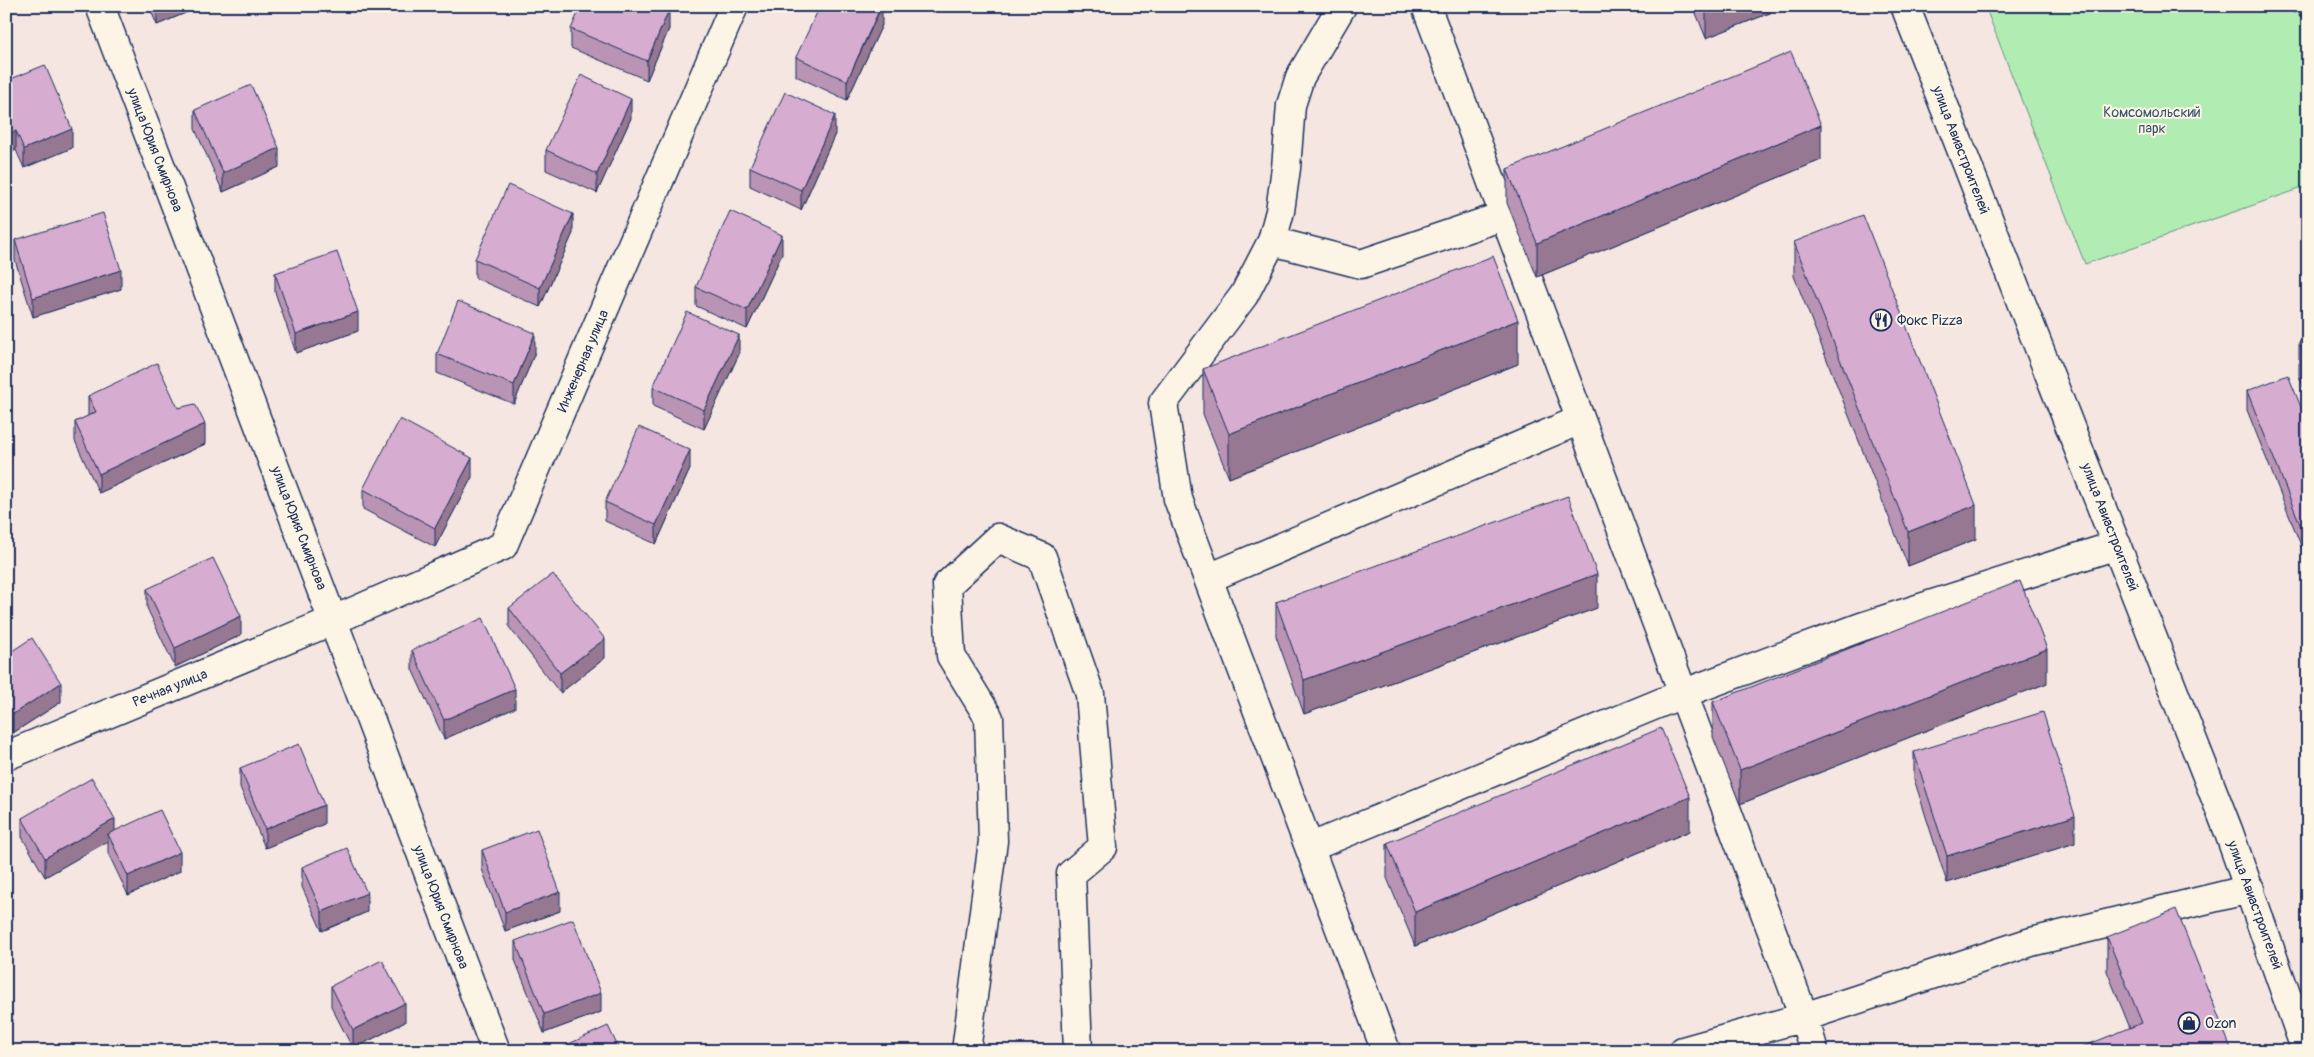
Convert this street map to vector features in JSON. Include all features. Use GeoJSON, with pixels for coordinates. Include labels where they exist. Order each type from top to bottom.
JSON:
{"type":"FeatureCollection","features":[{"type":"Feature","properties":{"kind":"street","name":"улица Юрия Смирнова"},"geometry":{"type":"LineString","coordinates":[[100,6],[496,1051]]}},
{"type":"Feature","properties":{"kind":"street","name":"Инженерная улица"},"geometry":{"type":"LineString","coordinates":[[334,620],[503,546],[734,6]]}},
{"type":"Feature","properties":{"kind":"street"},"geometry":{"type":"LineString","coordinates":[[1342,6],[1300,77],[1291,105],[1282,194],[1272,241],[1244,294],[1163,403],[1178,499],[1311,847],[1386,1051]]}},
{"type":"Feature","properties":{"kind":"street"},"geometry":{"type":"LineString","coordinates":[[1426,6],[1804,1017],[1814,1051]]}},
{"type":"Feature","properties":{"kind":"street","name":"улица Авиастроителей"},"geometry":{"type":"LineString","coordinates":[[1905,6],[2250,889],[2306,1051]]}},
{"type":"Feature","properties":{"kind":"street"},"geometry":{"type":"LineString","coordinates":[[1272,241],[1361,264],[1504,216]]}},
{"type":"Feature","properties":{"kind":"street"},"geometry":{"type":"LineString","coordinates":[[1209,578],[1580,420]]}},
{"type":"Feature","properties":{"kind":"street"},"geometry":{"type":"LineString","coordinates":[[966,1051],[993,841],[989,718],[951,656],[946,585],[998,538],[1042,557],[1090,694],[1103,847],[1071,874],[1078,1051]]}},
{"type":"Feature","properties":{"kind":"street"},"geometry":{"type":"LineString","coordinates":[[1311,847],[1682,694],[1861,627],[2117,545]]}},
{"type":"Feature","properties":{"kind":"street","name":"Речная улица"},"geometry":{"type":"LineString","coordinates":[[6,756],[334,620]]}},
{"type":"Feature","properties":{"kind":"street"},"geometry":{"type":"LineString","coordinates":[[1683,1051],[1804,1017],[2031,942],[2250,889]]}},
{"type":"Feature","properties":{"kind":"path"},"geometry":{"type":"LineString","coordinates":[[2282,6],[2308,19]]}},
{"type":"Feature","properties":{"kind":"green space","name":"Комсомольский парк"},"geometry":{"type":"Polygon","coordinates":[[[1985,6],[2308,6],[2308,186],[2085,264],[1985,6]]]}},
{"type":"Feature","properties":{"kind":"building"},"geometry":{"type":"Polygon","coordinates":[[[581,6],[661,6],[669,10],[647,61],[571,29],[581,6]]]}},
{"type":"Feature","properties":{"kind":"building"},"geometry":{"type":"Polygon","coordinates":[[[820,6],[881,6],[847,81],[796,57],[820,6]]]}},
{"type":"Feature","properties":{"kind":"building"},"geometry":{"type":"Polygon","coordinates":[[[1791,52],[1821,125],[1537,243],[1507,169],[1791,52]]]}},
{"type":"Feature","properties":{"kind":"building"},"geometry":{"type":"Polygon","coordinates":[[[45,65],[72,129],[24,149],[16,131],[6,135],[6,81],[45,65]]]}},
{"type":"Feature","properties":{"kind":"building"},"geometry":{"type":"Polygon","coordinates":[[[581,75],[631,99],[597,174],[546,150],[581,75]]]}},
{"type":"Feature","properties":{"kind":"building"},"geometry":{"type":"Polygon","coordinates":[[[251,85],[279,148],[223,173],[195,110],[251,85]]]}},
{"type":"Feature","properties":{"kind":"building"},"geometry":{"type":"Polygon","coordinates":[[[785,92],[835,115],[801,190],[750,167],[785,92]]]}},
{"type":"Feature","properties":{"kind":"building"},"geometry":{"type":"Polygon","coordinates":[[[508,185],[573,214],[540,288],[475,259],[508,185]]]}},
{"type":"Feature","properties":{"kind":"building"},"geometry":{"type":"Polygon","coordinates":[[[730,211],[782,235],[747,310],[696,287],[730,211]]]}},
{"type":"Feature","properties":{"kind":"building"},"geometry":{"type":"Polygon","coordinates":[[[103,213],[121,270],[33,298],[15,240],[103,213]]]}},
{"type":"Feature","properties":{"kind":"building"},"geometry":{"type":"Polygon","coordinates":[[[1863,215],[1976,505],[1908,532],[1794,242],[1863,215]]]}},
{"type":"Feature","properties":{"kind":"building"},"geometry":{"type":"Polygon","coordinates":[[[337,252],[358,312],[296,334],[275,273],[337,252]]]}},
{"type":"Feature","properties":{"kind":"building"},"geometry":{"type":"Polygon","coordinates":[[[1493,256],[1518,320],[1229,434],[1203,369],[1493,256]]]}},
{"type":"Feature","properties":{"kind":"building"},"geometry":{"type":"Polygon","coordinates":[[[458,301],[535,333],[514,385],[437,354],[458,301]]]}},
{"type":"Feature","properties":{"kind":"building"},"geometry":{"type":"Polygon","coordinates":[[[687,312],[739,335],[704,410],[653,387],[687,312]]]}},
{"type":"Feature","properties":{"kind":"building"},"geometry":{"type":"Polygon","coordinates":[[[2308,339],[2308,365],[2299,342],[2308,339]]]}},
{"type":"Feature","properties":{"kind":"building"},"geometry":{"type":"Polygon","coordinates":[[[157,363],[178,408],[195,404],[205,424],[99,474],[75,422],[96,412],[88,396],[157,363]]]}},
{"type":"Feature","properties":{"kind":"building"},"geometry":{"type":"Polygon","coordinates":[[[2288,375],[2308,424],[2308,533],[2304,534],[2247,391],[2288,375]]]}},
{"type":"Feature","properties":{"kind":"building"},"geometry":{"type":"Polygon","coordinates":[[[400,419],[472,458],[435,528],[363,489],[400,419]]]}},
{"type":"Feature","properties":{"kind":"building"},"geometry":{"type":"Polygon","coordinates":[[[639,427],[690,450],[656,525],[605,502],[639,427]]]}},
{"type":"Feature","properties":{"kind":"building"},"geometry":{"type":"Polygon","coordinates":[[[1568,496],[1597,574],[1304,680],[1276,602],[1568,496]]]}},
{"type":"Feature","properties":{"kind":"building"},"geometry":{"type":"Polygon","coordinates":[[[213,558],[241,616],[175,648],[147,589],[213,558]]]}},
{"type":"Feature","properties":{"kind":"building"},"geometry":{"type":"Polygon","coordinates":[[[553,574],[605,639],[560,673],[509,608],[553,574]]]}},
{"type":"Feature","properties":{"kind":"building"},"geometry":{"type":"Polygon","coordinates":[[[2020,581],[2047,649],[1740,770],[1713,702],[2020,581]]]}},
{"type":"Feature","properties":{"kind":"building"},"geometry":{"type":"Polygon","coordinates":[[[483,618],[515,689],[444,720],[412,650],[483,618]]]}},
{"type":"Feature","properties":{"kind":"building"},"geometry":{"type":"Polygon","coordinates":[[[32,638],[61,683],[13,714],[6,704],[6,655],[32,638]]]}},
{"type":"Feature","properties":{"kind":"building"},"geometry":{"type":"Polygon","coordinates":[[[2043,712],[2075,816],[1947,856],[1914,752],[2043,712]]]}},
{"type":"Feature","properties":{"kind":"building"},"geometry":{"type":"Polygon","coordinates":[[[1661,728],[1690,797],[1415,912],[1387,843],[1661,728]]]}},
{"type":"Feature","properties":{"kind":"building"},"geometry":{"type":"Polygon","coordinates":[[[299,744],[324,805],[265,829],[240,768],[299,744]]]}},
{"type":"Feature","properties":{"kind":"building"},"geometry":{"type":"Polygon","coordinates":[[[92,778],[115,819],[45,858],[22,818],[92,778]]]}},
{"type":"Feature","properties":{"kind":"building"},"geometry":{"type":"Polygon","coordinates":[[[160,810],[180,852],[128,876],[108,834],[160,810]]]}},
{"type":"Feature","properties":{"kind":"building"},"geometry":{"type":"Polygon","coordinates":[[[537,829],[560,892],[505,912],[482,850],[537,829]]]}},
{"type":"Feature","properties":{"kind":"building"},"geometry":{"type":"Polygon","coordinates":[[[347,848],[367,893],[322,912],[302,867],[347,848]]]}},
{"type":"Feature","properties":{"kind":"building"},"geometry":{"type":"Polygon","coordinates":[[[2176,909],[2232,1051],[2072,1051],[2142,1023],[2107,937],[2176,909]]]}},
{"type":"Feature","properties":{"kind":"building"},"geometry":{"type":"Polygon","coordinates":[[[573,919],[601,993],[544,1014],[515,941],[573,919]]]}},
{"type":"Feature","properties":{"kind":"building"},"geometry":{"type":"Polygon","coordinates":[[[382,960],[405,1003],[353,1030],[331,986],[382,960]]]}},
{"type":"Feature","properties":{"kind":"building"},"geometry":{"type":"Polygon","coordinates":[[[608,1026],[620,1051],[561,1051],[560,1048],[608,1026]]]}},
{"type":"Feature","properties":{"kind":"place","name":"Фокс Pizza"},"geometry":{"type":"Point","coordinates":[1881,320]}},
{"type":"Feature","properties":{"kind":"place","name":"Ozon"},"geometry":{"type":"Point","coordinates":[2189,1023]}}]}
